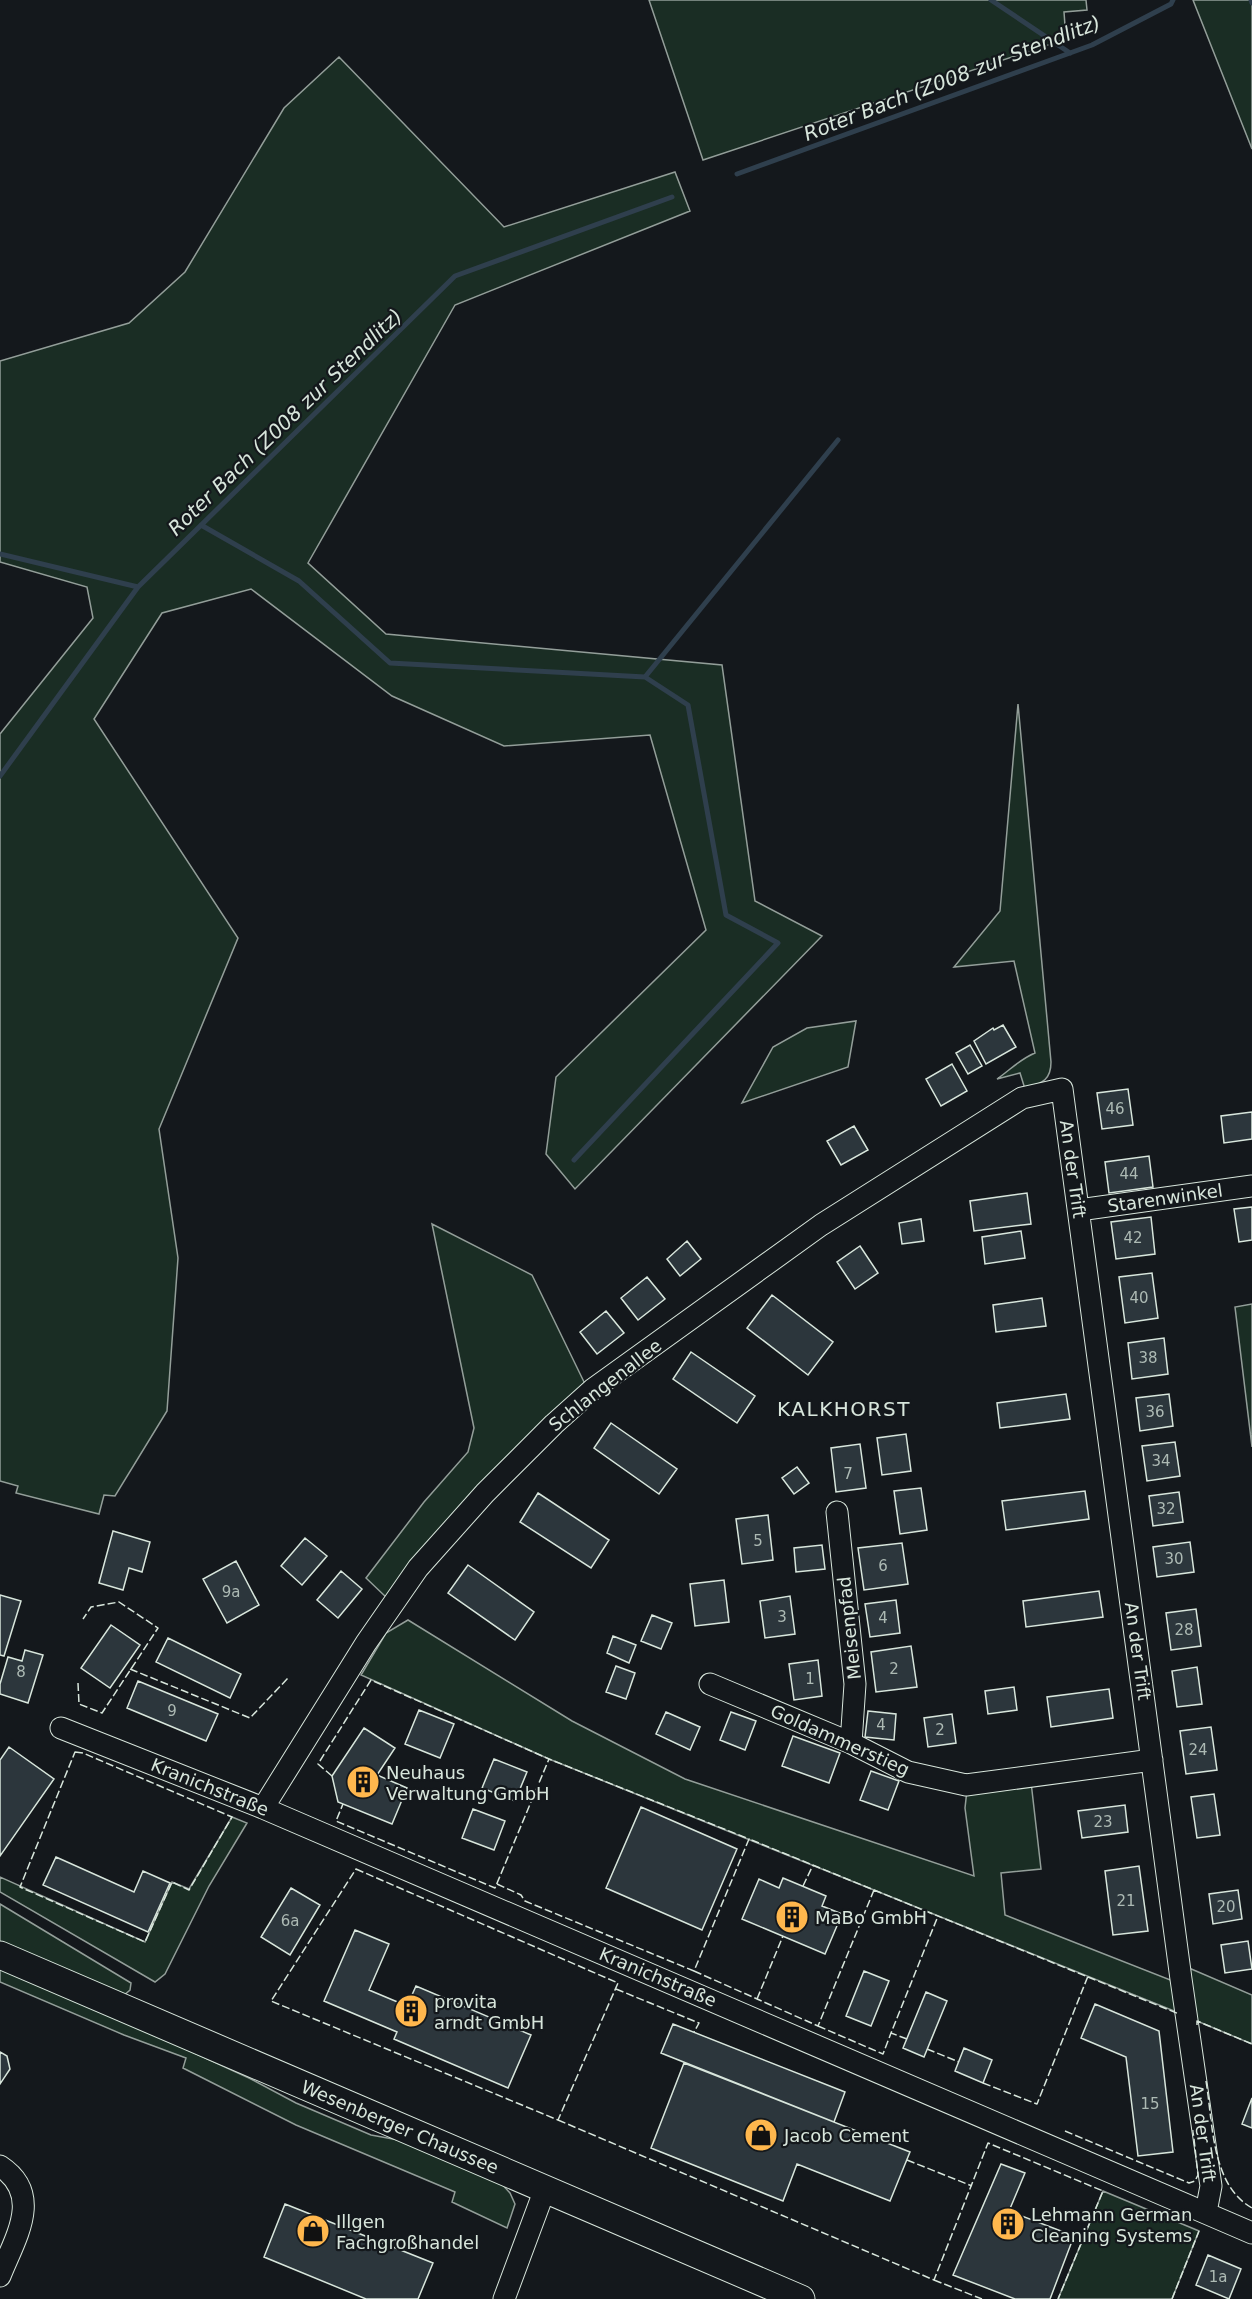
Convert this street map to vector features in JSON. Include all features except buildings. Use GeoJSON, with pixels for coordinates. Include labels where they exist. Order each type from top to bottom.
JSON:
{"type":"FeatureCollection","features":[{"type":"Feature","properties":{"kind":"main road","name":"Wesenberger Chaussee"},"geometry":{"type":"LineString","coordinates":[[0,1955],[801,2299]]}},
{"type":"Feature","properties":{"kind":"street","name":"An der Trift"},"geometry":{"type":"LineString","coordinates":[[1062,1089],[1211,2186],[1206,2212]]}},
{"type":"Feature","properties":{"kind":"street","name":"Schlangenallee"},"geometry":{"type":"LineString","coordinates":[[263,1808],[366,1643],[418,1568],[485,1493],[554,1424],[593,1389],[820,1225],[1022,1098],[1062,1089]]}},
{"type":"Feature","properties":{"kind":"street","name":"Starenwinkel"},"geometry":{"type":"LineString","coordinates":[[1079,1210],[1252,1186]]}},
{"type":"Feature","properties":{"kind":"street","name":"Meisenpfad"},"geometry":{"type":"LineString","coordinates":[[837,1512],[855,1684],[851,1743]]}},
{"type":"Feature","properties":{"kind":"street","name":"Goldammerstieg"},"geometry":{"type":"LineString","coordinates":[[710,1684],[851,1743],[908,1772],[966,1785],[1152,1760]]}},
{"type":"Feature","properties":{"kind":"street","name":"Kranichstraße"},"geometry":{"type":"LineString","coordinates":[[61,1728],[263,1808],[1252,2233]]}},
{"type":"Feature","properties":{"kind":"street"},"geometry":{"type":"LineString","coordinates":[[0,2166],[12,2174],[24,2195],[22,2220],[0,2276]]}},
{"type":"Feature","properties":{"kind":"street"},"geometry":{"type":"LineString","coordinates":[[504,2299],[545,2189]]}},
{"type":"Feature","properties":{"kind":"green space"},"geometry":{"type":"Polygon","coordinates":[[[649,0],[1086,0],[1087,10],[1064,12],[1066,39],[703,160],[649,0]]]}},
{"type":"Feature","properties":{"kind":"green space"},"geometry":{"type":"Polygon","coordinates":[[[1193,0],[1252,0],[1252,149],[1193,0]]]}},
{"type":"Feature","properties":{"kind":"green space"},"geometry":{"type":"Polygon","coordinates":[[[339,57],[504,227],[675,172],[690,211],[455,305],[308,563],[386,634],[722,665],[755,901],[822,936],[575,1189],[546,1154],[556,1077],[706,930],[650,735],[504,746],[392,696],[251,589],[162,613],[94,719],[238,938],[159,1129],[178,1258],[167,1411],[115,1496],[104,1495],[99,1514],[16,1493],[18,1486],[0,1481],[0,734],[93,618],[87,587],[0,562],[0,361],[129,323],[185,272],[284,108],[339,57]]]}},
{"type":"Feature","properties":{"kind":"green space"},"geometry":{"type":"Polygon","coordinates":[[[1018,704],[1051,1062],[1047,1077],[1040,1083],[1025,1089],[1020,1073],[997,1079],[1020,1061],[1035,1053],[1014,961],[954,967],[1000,911],[1018,704]]]}},
{"type":"Feature","properties":{"kind":"green space"},"geometry":{"type":"Polygon","coordinates":[[[856,1021],[848,1067],[742,1103],[773,1047],[807,1028],[856,1021]]]}},
{"type":"Feature","properties":{"kind":"green space"},"geometry":{"type":"Polygon","coordinates":[[[432,1224],[532,1275],[586,1386],[388,1599],[366,1578],[424,1502],[468,1452],[474,1428],[432,1224]]]}},
{"type":"Feature","properties":{"kind":"green space"},"geometry":{"type":"Polygon","coordinates":[[[1252,1304],[1252,1447],[1235,1307],[1252,1304]]]}},
{"type":"Feature","properties":{"kind":"green space"},"geometry":{"type":"Polygon","coordinates":[[[408,1620],[572,1721],[685,1779],[974,1876],[965,1808],[967,1790],[1031,1782],[1041,1869],[1001,1873],[1005,1915],[1173,1981],[1179,2013],[549,1759],[361,1675],[386,1633],[408,1620]]]}},
{"type":"Feature","properties":{"kind":"green space"},"geometry":{"type":"Polygon","coordinates":[[[232,1817],[247,1823],[209,1886],[165,1974],[155,1982],[0,1892],[0,1877],[145,1942],[172,1882],[189,1889],[232,1817]]]}},
{"type":"Feature","properties":{"kind":"green space"},"geometry":{"type":"Polygon","coordinates":[[[0,1904],[131,1983],[130,1990],[123,1996],[0,1943],[0,1904]]]}},
{"type":"Feature","properties":{"kind":"green space"},"geometry":{"type":"Polygon","coordinates":[[[0,1968],[131,2024],[249,2078],[296,2103],[371,2135],[404,2141],[499,2181],[510,2193],[515,2204],[507,2228],[452,2202],[455,2192],[296,2125],[183,2068],[186,2058],[124,2035],[0,1982],[0,1968]]]}},
{"type":"Feature","properties":{"kind":"green space"},"geometry":{"type":"Polygon","coordinates":[[[1189,1968],[1252,1995],[1252,2044],[1197,2021],[1189,1968]]]}},
{"type":"Feature","properties":{"kind":"green space"},"geometry":{"type":"Polygon","coordinates":[[[1103,2191],[1199,2231],[1172,2299],[1058,2299],[1103,2191]]]}},
{"type":"Feature","properties":{"kind":"waterway"},"geometry":{"type":"LineString","coordinates":[[991,0],[1070,53]]}},
{"type":"Feature","properties":{"kind":"waterway","name":"Roter Bach (Z008 zur Stendlitz)"},"geometry":{"type":"LineString","coordinates":[[737,174],[1092,45],[1171,4],[1173,0]]}},
{"type":"Feature","properties":{"kind":"waterway","name":"Roter Bach (Z008 zur Stendlitz)"},"geometry":{"type":"LineString","coordinates":[[0,776],[138,587],[455,276],[672,197]]}},
{"type":"Feature","properties":{"kind":"waterway"},"geometry":{"type":"LineString","coordinates":[[201,525],[299,581],[390,663],[645,677],[838,440]]}},
{"type":"Feature","properties":{"kind":"waterway"},"geometry":{"type":"LineString","coordinates":[[0,554],[138,587]]}},
{"type":"Feature","properties":{"kind":"waterway"},"geometry":{"type":"LineString","coordinates":[[574,1160],[778,943],[726,915],[688,705],[645,677]]}},
{"type":"Feature","properties":{"kind":"fence"},"geometry":{"type":"LineString","coordinates":[[78,1683],[79,1704],[102,1713],[158,1628],[119,1602],[91,1607],[83,1619]]}},
{"type":"Feature","properties":{"kind":"fence"},"geometry":{"type":"LineString","coordinates":[[130,1669],[250,1718],[289,1677]]}},
{"type":"Feature","properties":{"kind":"fence"},"geometry":{"type":"LineString","coordinates":[[332,1776],[318,1764],[371,1680],[549,1759],[495,1888],[336,1821],[343,1804]]}},
{"type":"Feature","properties":{"kind":"fence"},"geometry":{"type":"LineString","coordinates":[[75,1752],[83,1753],[232,1817],[189,1890],[172,1882],[145,1942],[20,1887],[75,1752]]}},
{"type":"Feature","properties":{"kind":"fence"},"geometry":{"type":"LineString","coordinates":[[497,1884],[521,1895],[525,1901],[694,1971],[749,1839],[549,1759]]}},
{"type":"Feature","properties":{"kind":"fence"},"geometry":{"type":"LineString","coordinates":[[694,1971],[818,2026],[874,1890],[749,1839]]}},
{"type":"Feature","properties":{"kind":"fence"},"geometry":{"type":"LineString","coordinates":[[803,1886],[813,1865]]}},
{"type":"Feature","properties":{"kind":"fence"},"geometry":{"type":"LineString","coordinates":[[356,1869],[618,1983],[558,2120],[271,2001],[356,1869]]}},
{"type":"Feature","properties":{"kind":"fence"},"geometry":{"type":"LineString","coordinates":[[874,1890],[1179,2014]]}},
{"type":"Feature","properties":{"kind":"fence"},"geometry":{"type":"LineString","coordinates":[[907,2039],[891,2033],[938,1916]]}},
{"type":"Feature","properties":{"kind":"fence"},"geometry":{"type":"LineString","coordinates":[[757,1999],[783,1936]]}},
{"type":"Feature","properties":{"kind":"fence"},"geometry":{"type":"LineString","coordinates":[[983,2083],[1037,2104],[1088,1976]]}},
{"type":"Feature","properties":{"kind":"fence"},"geometry":{"type":"LineString","coordinates":[[616,1989],[699,2023],[694,2032]]}},
{"type":"Feature","properties":{"kind":"fence"},"geometry":{"type":"LineString","coordinates":[[1197,2025],[1197,2021],[1252,2044]]}},
{"type":"Feature","properties":{"kind":"fence"},"geometry":{"type":"LineString","coordinates":[[818,2026],[883,2054],[891,2033]]}},
{"type":"Feature","properties":{"kind":"fence"},"geometry":{"type":"LineString","coordinates":[[927,2049],[959,2062]]}},
{"type":"Feature","properties":{"kind":"fence"},"geometry":{"type":"LineString","coordinates":[[1206,2081],[1216,2152],[1221,2169],[1228,2184],[1239,2198],[1252,2208]]}},
{"type":"Feature","properties":{"kind":"fence"},"geometry":{"type":"LineString","coordinates":[[558,2120],[934,2280],[988,2143],[1103,2191],[1058,2299]]}},
{"type":"Feature","properties":{"kind":"fence"},"geometry":{"type":"LineString","coordinates":[[1065,2131],[1189,2183],[1195,2181],[1198,2175],[1193,2130]]}},
{"type":"Feature","properties":{"kind":"fence"},"geometry":{"type":"LineString","coordinates":[[907,2160],[972,2186]]}},
{"type":"Feature","properties":{"kind":"fence"},"geometry":{"type":"LineString","coordinates":[[1172,2299],[1199,2231]]}},
{"type":"Feature","properties":{"kind":"fence"},"geometry":{"type":"LineString","coordinates":[[934,2280],[982,2299]]}},
{"type":"Feature","properties":{"kind":"place","name":"Neuhaus Verwaltung GmbH"},"geometry":{"type":"Point","coordinates":[363,1782]}},
{"type":"Feature","properties":{"kind":"place","name":"MaBo GmbH"},"geometry":{"type":"Point","coordinates":[792,1917]}},
{"type":"Feature","properties":{"kind":"place","name":"provita arndt GmbH"},"geometry":{"type":"Point","coordinates":[411,2011]}},
{"type":"Feature","properties":{"kind":"place","name":"Jacob Cement"},"geometry":{"type":"Point","coordinates":[761,2135]}},
{"type":"Feature","properties":{"kind":"place","name":"Lehmann German Cleaning Systems"},"geometry":{"type":"Point","coordinates":[1008,2224]}},
{"type":"Feature","properties":{"kind":"place","name":"Illgen Fachgroßhandel"},"geometry":{"type":"Point","coordinates":[313,2231]}},
{"type":"Feature","properties":{"kind":"district","name":"KALKHORST"},"geometry":{"type":"Point","coordinates":[844,1409]}}]}
